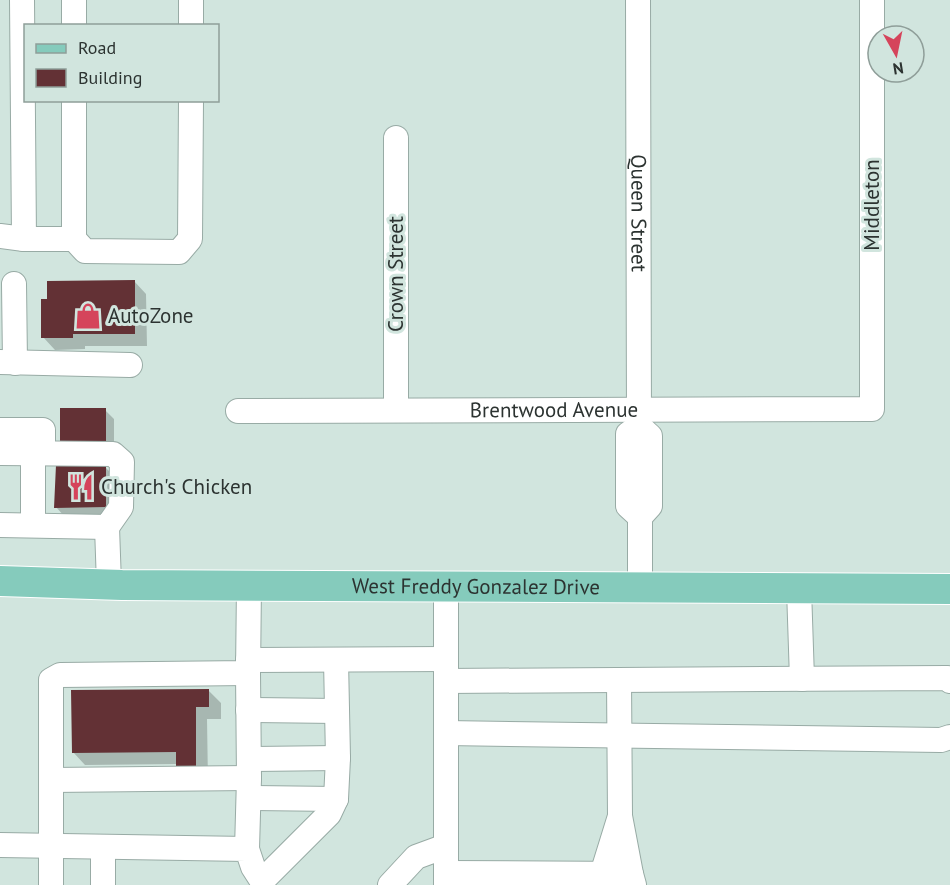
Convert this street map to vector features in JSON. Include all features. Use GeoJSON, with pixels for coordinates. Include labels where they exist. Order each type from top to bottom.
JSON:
{"type":"FeatureCollection","features":[{"type":"Feature","properties":{"kind":"main road","name":"West Freddy Gonzalez Drive"},"geometry":{"type":"LineString","coordinates":[[0,581],[109,584],[950,589]]}},
{"type":"Feature","properties":{"kind":"street"},"geometry":{"type":"LineString","coordinates":[[22,0],[24,239]]}},
{"type":"Feature","properties":{"kind":"street"},"geometry":{"type":"LineString","coordinates":[[74,0],[74,24]]}},
{"type":"Feature","properties":{"kind":"street"},"geometry":{"type":"LineString","coordinates":[[191,0],[191,24]]}},
{"type":"Feature","properties":{"kind":"street","name":"Queen Street"},"geometry":{"type":"LineString","coordinates":[[638,0],[639,417],[650,435],[650,506],[640,516],[640,587]]}},
{"type":"Feature","properties":{"kind":"street","name":"Middleton"},"geometry":{"type":"LineString","coordinates":[[872,0],[872,409]]}},
{"type":"Feature","properties":{"kind":"street"},"geometry":{"type":"LineString","coordinates":[[74,102],[74,239]]}},
{"type":"Feature","properties":{"kind":"street"},"geometry":{"type":"LineString","coordinates":[[0,236],[24,239],[74,239],[86,251],[179,252],[190,238],[190,102]]}},
{"type":"Feature","properties":{"kind":"street","name":"Crown Street"},"geometry":{"type":"LineString","coordinates":[[396,138],[396,410]]}},
{"type":"Feature","properties":{"kind":"street"},"geometry":{"type":"LineString","coordinates":[[14,284],[7,363],[130,365]]}},
{"type":"Feature","properties":{"kind":"street","name":"Brentwood Avenue"},"geometry":{"type":"LineString","coordinates":[[238,411],[396,410],[639,417],[872,409]]}},
{"type":"Feature","properties":{"kind":"street"},"geometry":{"type":"LineString","coordinates":[[0,430],[43,430],[38,453],[33,525]]}},
{"type":"Feature","properties":{"kind":"street"},"geometry":{"type":"LineString","coordinates":[[0,453],[112,454],[122,462],[121,507],[107,527],[109,584]]}},
{"type":"Feature","properties":{"kind":"street"},"geometry":{"type":"LineString","coordinates":[[0,525],[107,527]]}},
{"type":"Feature","properties":{"kind":"street"},"geometry":{"type":"LineString","coordinates":[[249,585],[247,849],[253,867],[264,883],[329,814],[336,799],[338,758],[336,660]]}},
{"type":"Feature","properties":{"kind":"street"},"geometry":{"type":"LineString","coordinates":[[446,586],[446,879],[602,874],[632,880],[620,816],[619,680]]}},
{"type":"Feature","properties":{"kind":"street"},"geometry":{"type":"LineString","coordinates":[[799,589],[802,679]]}},
{"type":"Feature","properties":{"kind":"street"},"geometry":{"type":"LineString","coordinates":[[51,885],[50,687],[54,678],[60,675],[248,667],[336,660],[446,670],[619,680],[948,678],[950,681]]}},
{"type":"Feature","properties":{"kind":"street"},"geometry":{"type":"LineString","coordinates":[[248,710],[337,711]]}},
{"type":"Feature","properties":{"kind":"street"},"geometry":{"type":"LineString","coordinates":[[446,733],[941,740],[950,737]]}},
{"type":"Feature","properties":{"kind":"street"},"geometry":{"type":"LineString","coordinates":[[51,780],[249,778],[338,758]]}},
{"type":"Feature","properties":{"kind":"street"},"geometry":{"type":"LineString","coordinates":[[249,778],[336,799]]}},
{"type":"Feature","properties":{"kind":"street"},"geometry":{"type":"LineString","coordinates":[[602,874],[620,816]]}},
{"type":"Feature","properties":{"kind":"street"},"geometry":{"type":"LineString","coordinates":[[0,845],[247,849]]}},
{"type":"Feature","properties":{"kind":"street"},"geometry":{"type":"LineString","coordinates":[[390,885],[416,857],[446,846]]}},
{"type":"Feature","properties":{"kind":"street"},"geometry":{"type":"LineString","coordinates":[[103,847],[103,885]]}},
{"type":"Feature","properties":{"kind":"building","name":"AutoZone"},"geometry":{"type":"Polygon","coordinates":[[[135,280],[135,334],[73,334],[73,338],[41,338],[41,299],[47,299],[47,281],[135,280]]]}},
{"type":"Feature","properties":{"kind":"building"},"geometry":{"type":"Polygon","coordinates":[[[60,408],[106,408],[106,446],[60,446],[60,408]]]}},
{"type":"Feature","properties":{"kind":"building","name":"Church's Chicken"},"geometry":{"type":"Polygon","coordinates":[[[56,465],[106,466],[106,507],[54,508],[56,465]]]}},
{"type":"Feature","properties":{"kind":"building"},"geometry":{"type":"Polygon","coordinates":[[[209,689],[209,707],[196,707],[196,771],[176,772],[176,752],[72,753],[71,690],[209,689]]]}},
{"type":"Feature","properties":{"kind":"place","name":"AutoZone"},"geometry":{"type":"Point","coordinates":[88,316]}},
{"type":"Feature","properties":{"kind":"place","name":"Church's Chicken"},"geometry":{"type":"Point","coordinates":[81,487]}}]}
